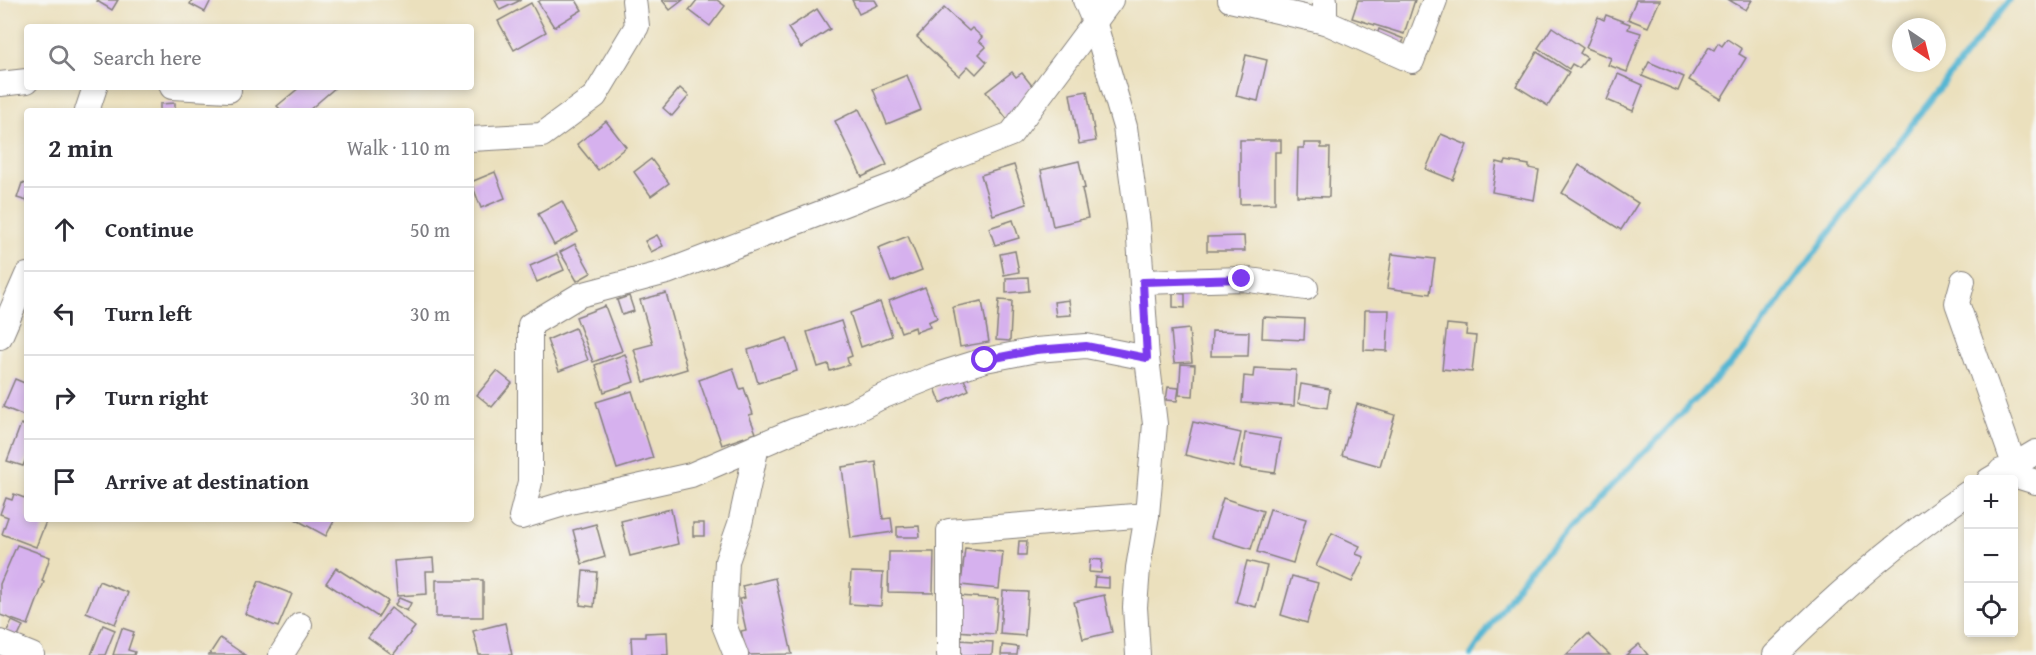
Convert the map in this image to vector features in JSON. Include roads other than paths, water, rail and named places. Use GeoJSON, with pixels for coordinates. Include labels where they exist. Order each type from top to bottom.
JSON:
{"type":"FeatureCollection","features":[{"type":"Feature","properties":{"kind":"street"},"geometry":{"type":"LineString","coordinates":[[474,139],[542,135],[595,96],[637,26],[634,0]]}},
{"type":"Feature","properties":{"kind":"street"},"geometry":{"type":"LineString","coordinates":[[1111,0],[1090,11],[1056,75],[1011,134],[950,158],[899,183],[668,272],[580,295],[530,325],[531,482],[521,518],[570,502],[691,475],[793,431],[850,414],[879,398],[934,376],[985,360],[1036,350],[1086,346],[1147,358]]}},
{"type":"Feature","properties":{"kind":"street"},"geometry":{"type":"LineString","coordinates":[[1230,0],[1325,11],[1412,61],[1436,0]]}},
{"type":"Feature","properties":{"kind":"street"},"geometry":{"type":"LineString","coordinates":[[1090,11],[1125,127],[1138,224],[1147,358],[1155,424],[1148,514],[1138,567],[1135,607],[1137,655]]}},
{"type":"Feature","properties":{"kind":"street"},"geometry":{"type":"LineString","coordinates":[[0,84],[24,81]]}},
{"type":"Feature","properties":{"kind":"street"},"geometry":{"type":"LineString","coordinates":[[88,108],[94,90]]}},
{"type":"Feature","properties":{"kind":"street"},"geometry":{"type":"LineString","coordinates":[[1143,282],[1242,279],[1306,288]]}},
{"type":"Feature","properties":{"kind":"street"},"geometry":{"type":"LineString","coordinates":[[1964,281],[1957,303],[1981,365],[2002,472]]}},
{"type":"Feature","properties":{"kind":"street"},"geometry":{"type":"LineString","coordinates":[[0,337],[24,282]]}},
{"type":"Feature","properties":{"kind":"street"},"geometry":{"type":"LineString","coordinates":[[736,655],[724,625],[727,561],[740,524],[757,446]]}},
{"type":"Feature","properties":{"kind":"street"},"geometry":{"type":"LineString","coordinates":[[2002,472],[2036,452]]}},
{"type":"Feature","properties":{"kind":"street"},"geometry":{"type":"LineString","coordinates":[[2002,472],[2036,482]]}},
{"type":"Feature","properties":{"kind":"street"},"geometry":{"type":"LineString","coordinates":[[1775,655],[1800,630],[1876,564],[1940,512],[1964,496]]}},
{"type":"Feature","properties":{"kind":"street"},"geometry":{"type":"LineString","coordinates":[[949,655],[949,531],[1148,514]]}},
{"type":"Feature","properties":{"kind":"street"},"geometry":{"type":"LineString","coordinates":[[281,655],[300,625]]}},
{"type":"Feature","properties":{"kind":"street"},"geometry":{"type":"LineString","coordinates":[[0,642],[32,655]]}},
{"type":"Feature","properties":{"kind":"waterway"},"geometry":{"type":"LineString","coordinates":[[1471,655],[1526,573],[1743,351],[1872,175],[2009,0]]}}]}
